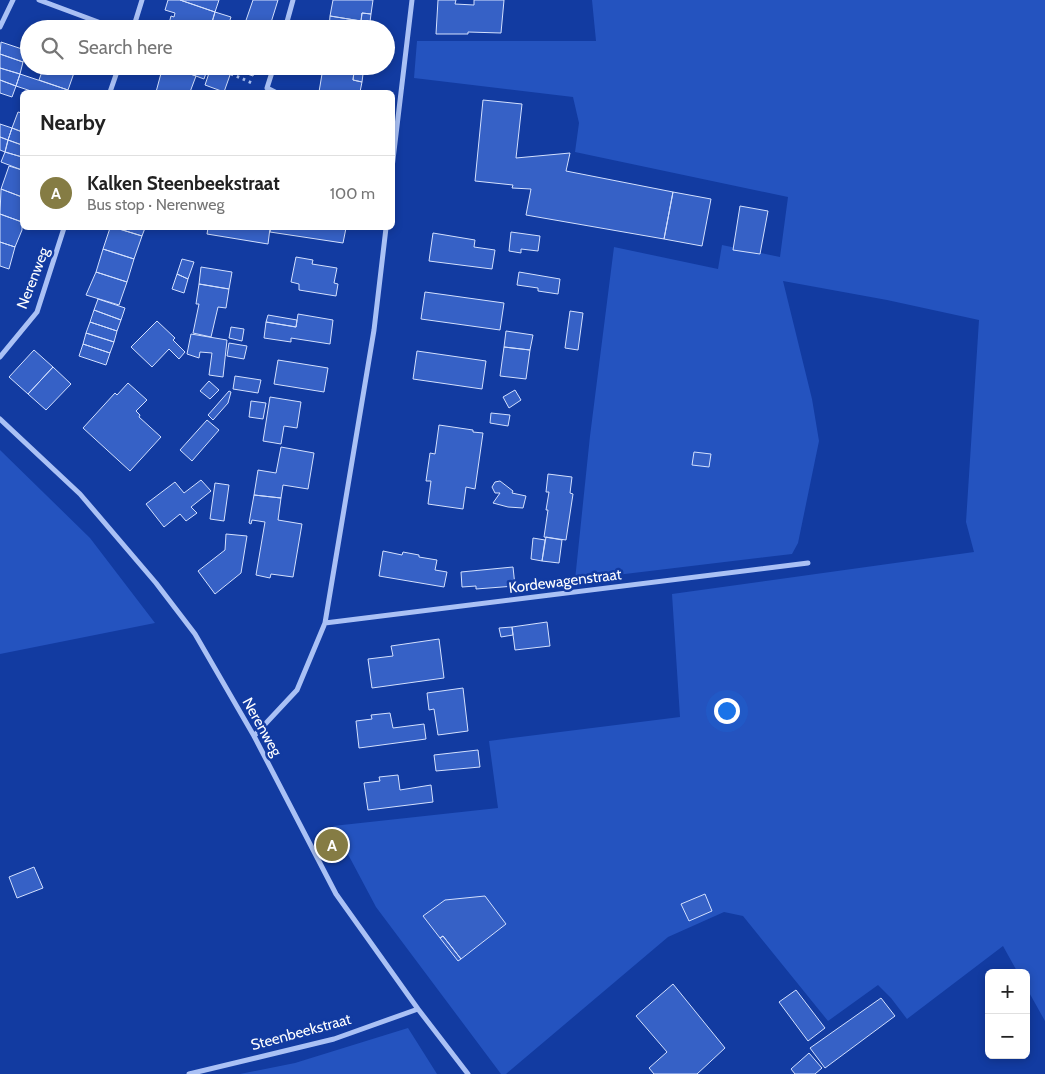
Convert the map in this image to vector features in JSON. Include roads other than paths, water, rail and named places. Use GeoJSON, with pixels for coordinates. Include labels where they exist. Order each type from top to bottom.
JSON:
{"type":"FeatureCollection","features":[{"type":"Feature","properties":{"kind":"street"},"geometry":{"type":"LineString","coordinates":[[0,27],[13,0]]}},
{"type":"Feature","properties":{"kind":"street"},"geometry":{"type":"LineString","coordinates":[[39,0],[93,20]]}},
{"type":"Feature","properties":{"kind":"street"},"geometry":{"type":"LineString","coordinates":[[136,20],[142,0]]}},
{"type":"Feature","properties":{"kind":"street"},"geometry":{"type":"LineString","coordinates":[[287,20],[293,0]]}},
{"type":"Feature","properties":{"kind":"street"},"geometry":{"type":"LineString","coordinates":[[395,125],[412,0]]}},
{"type":"Feature","properties":{"kind":"street"},"geometry":{"type":"LineString","coordinates":[[111,90],[116,75]]}},
{"type":"Feature","properties":{"kind":"street"},"geometry":{"type":"LineString","coordinates":[[271,75],[267,88],[271,90]]}},
{"type":"Feature","properties":{"kind":"street","name":"Nerenweg"},"geometry":{"type":"LineString","coordinates":[[0,357],[36,312],[63,230]]}},
{"type":"Feature","properties":{"kind":"street"},"geometry":{"type":"LineString","coordinates":[[254,736],[297,690],[325,623],[374,330],[386,230]]}},
{"type":"Feature","properties":{"kind":"street","name":"Nerenweg"},"geometry":{"type":"LineString","coordinates":[[0,418],[80,494],[156,583],[195,634],[254,736],[336,894],[418,1009],[468,1074]]}},
{"type":"Feature","properties":{"kind":"street","name":"Kordewagenstraat"},"geometry":{"type":"LineString","coordinates":[[325,623],[808,563]]}},
{"type":"Feature","properties":{"kind":"street","name":"Steenbeekstraat"},"geometry":{"type":"LineString","coordinates":[[189,1074],[334,1039],[418,1009]]}},
{"type":"Feature","properties":{"kind":"place","name":"Kalken Steenbeekstraat"},"geometry":{"type":"Point","coordinates":[332,845]}}]}
